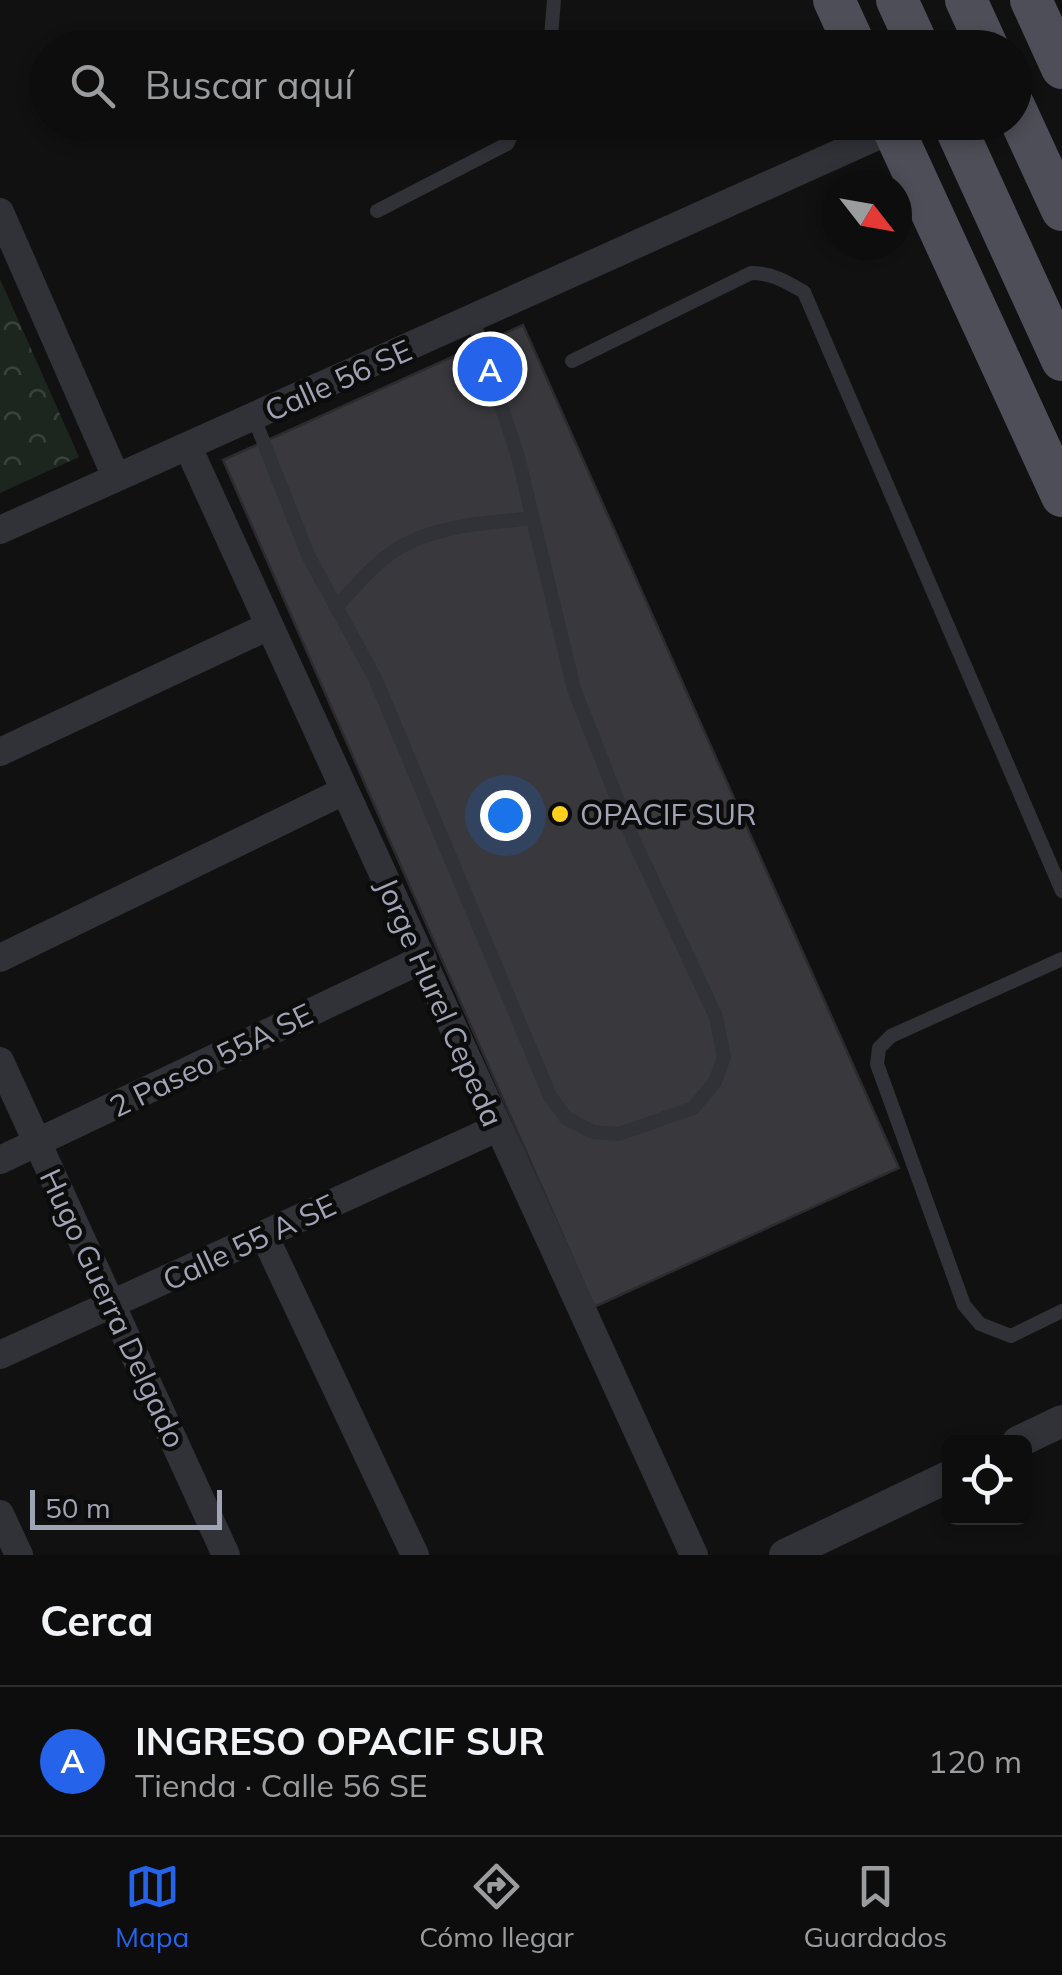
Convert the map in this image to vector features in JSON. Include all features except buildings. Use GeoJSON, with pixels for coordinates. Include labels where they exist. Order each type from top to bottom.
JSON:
{"type":"FeatureCollection","features":[{"type":"Feature","properties":{"kind":"main road"},"geometry":{"type":"LineString","coordinates":[[834,0],[848,30]]}},
{"type":"Feature","properties":{"kind":"main road"},"geometry":{"type":"LineString","coordinates":[[897,0],[911,30]]}},
{"type":"Feature","properties":{"kind":"main road"},"geometry":{"type":"LineString","coordinates":[[966,0],[980,30]]}},
{"type":"Feature","properties":{"kind":"main road"},"geometry":{"type":"LineString","coordinates":[[1031,0],[1062,68]]}},
{"type":"Feature","properties":{"kind":"main road"},"geometry":{"type":"LineString","coordinates":[[898,140],[1062,496]]}},
{"type":"Feature","properties":{"kind":"main road"},"geometry":{"type":"LineString","coordinates":[[961,140],[1062,360]]}},
{"type":"Feature","properties":{"kind":"main road"},"geometry":{"type":"LineString","coordinates":[[1030,140],[1062,210]]}},
{"type":"Feature","properties":{"kind":"street","name":"Calle 56 SE"},"geometry":{"type":"LineString","coordinates":[[0,530],[862,140]]}},
{"type":"Feature","properties":{"kind":"street"},"geometry":{"type":"LineString","coordinates":[[0,212],[116,478]]}},
{"type":"Feature","properties":{"kind":"street","name":"Jorge Hurel Cepeda"},"geometry":{"type":"LineString","coordinates":[[188,448],[694,1555]]}},
{"type":"Feature","properties":{"kind":"street"},"geometry":{"type":"LineString","coordinates":[[0,752],[269,626]]}},
{"type":"Feature","properties":{"kind":"street"},"geometry":{"type":"LineString","coordinates":[[0,958],[344,791]]}},
{"type":"Feature","properties":{"kind":"street","name":"2 Paseo 55A SE"},"geometry":{"type":"LineString","coordinates":[[0,1160],[423,958]]}},
{"type":"Feature","properties":{"kind":"street","name":"Hugo Guerra Delgado"},"geometry":{"type":"LineString","coordinates":[[0,1060],[226,1555]]}},
{"type":"Feature","properties":{"kind":"street","name":"Calle 55 A SE"},"geometry":{"type":"LineString","coordinates":[[0,1356],[497,1128]]}},
{"type":"Feature","properties":{"kind":"street"},"geometry":{"type":"LineString","coordinates":[[264,1235],[416,1555]]}},
{"type":"Feature","properties":{"kind":"street"},"geometry":{"type":"LineString","coordinates":[[1032,1436],[1062,1422]]}},
{"type":"Feature","properties":{"kind":"street"},"geometry":{"type":"LineString","coordinates":[[784,1555],[942,1480]]}},
{"type":"Feature","properties":{"kind":"street"},"geometry":{"type":"LineString","coordinates":[[0,1514],[19,1555]]}},
{"type":"Feature","properties":{"kind":"lane"},"geometry":{"type":"LineString","coordinates":[[552,30],[554,0]]}},
{"type":"Feature","properties":{"kind":"lane"},"geometry":{"type":"LineString","coordinates":[[377,211],[509,140]]}},
{"type":"Feature","properties":{"kind":"lane"},"geometry":{"type":"LineString","coordinates":[[572,361],[750,274],[766,273],[804,292],[1062,891]]}},
{"type":"Feature","properties":{"kind":"lane"},"geometry":{"type":"LineString","coordinates":[[254,418],[308,556],[375,678],[550,1096],[566,1118],[592,1132],[618,1134],[692,1108],[715,1082],[724,1057],[716,1018],[633,839],[574,688],[518,456],[473,319]]}},
{"type":"Feature","properties":{"kind":"lane"},"geometry":{"type":"LineString","coordinates":[[336,606],[405,544],[441,530],[533,518]]}},
{"type":"Feature","properties":{"kind":"lane"},"geometry":{"type":"LineString","coordinates":[[1062,959],[891,1036],[879,1048],[877,1064],[964,1305],[980,1324],[1012,1336],[1062,1311]]}},
{"type":"Feature","properties":{"kind":"green space"},"geometry":{"type":"Polygon","coordinates":[[[0,279],[79,457],[0,493],[0,279]]]}},
{"type":"Feature","properties":{"kind":"place","name":"INGRESO OPACIF SUR"},"geometry":{"type":"Point","coordinates":[490,369]}},
{"type":"Feature","properties":{"kind":"place","name":"OPACIF SUR"},"geometry":{"type":"Point","coordinates":[560,814]}}]}
